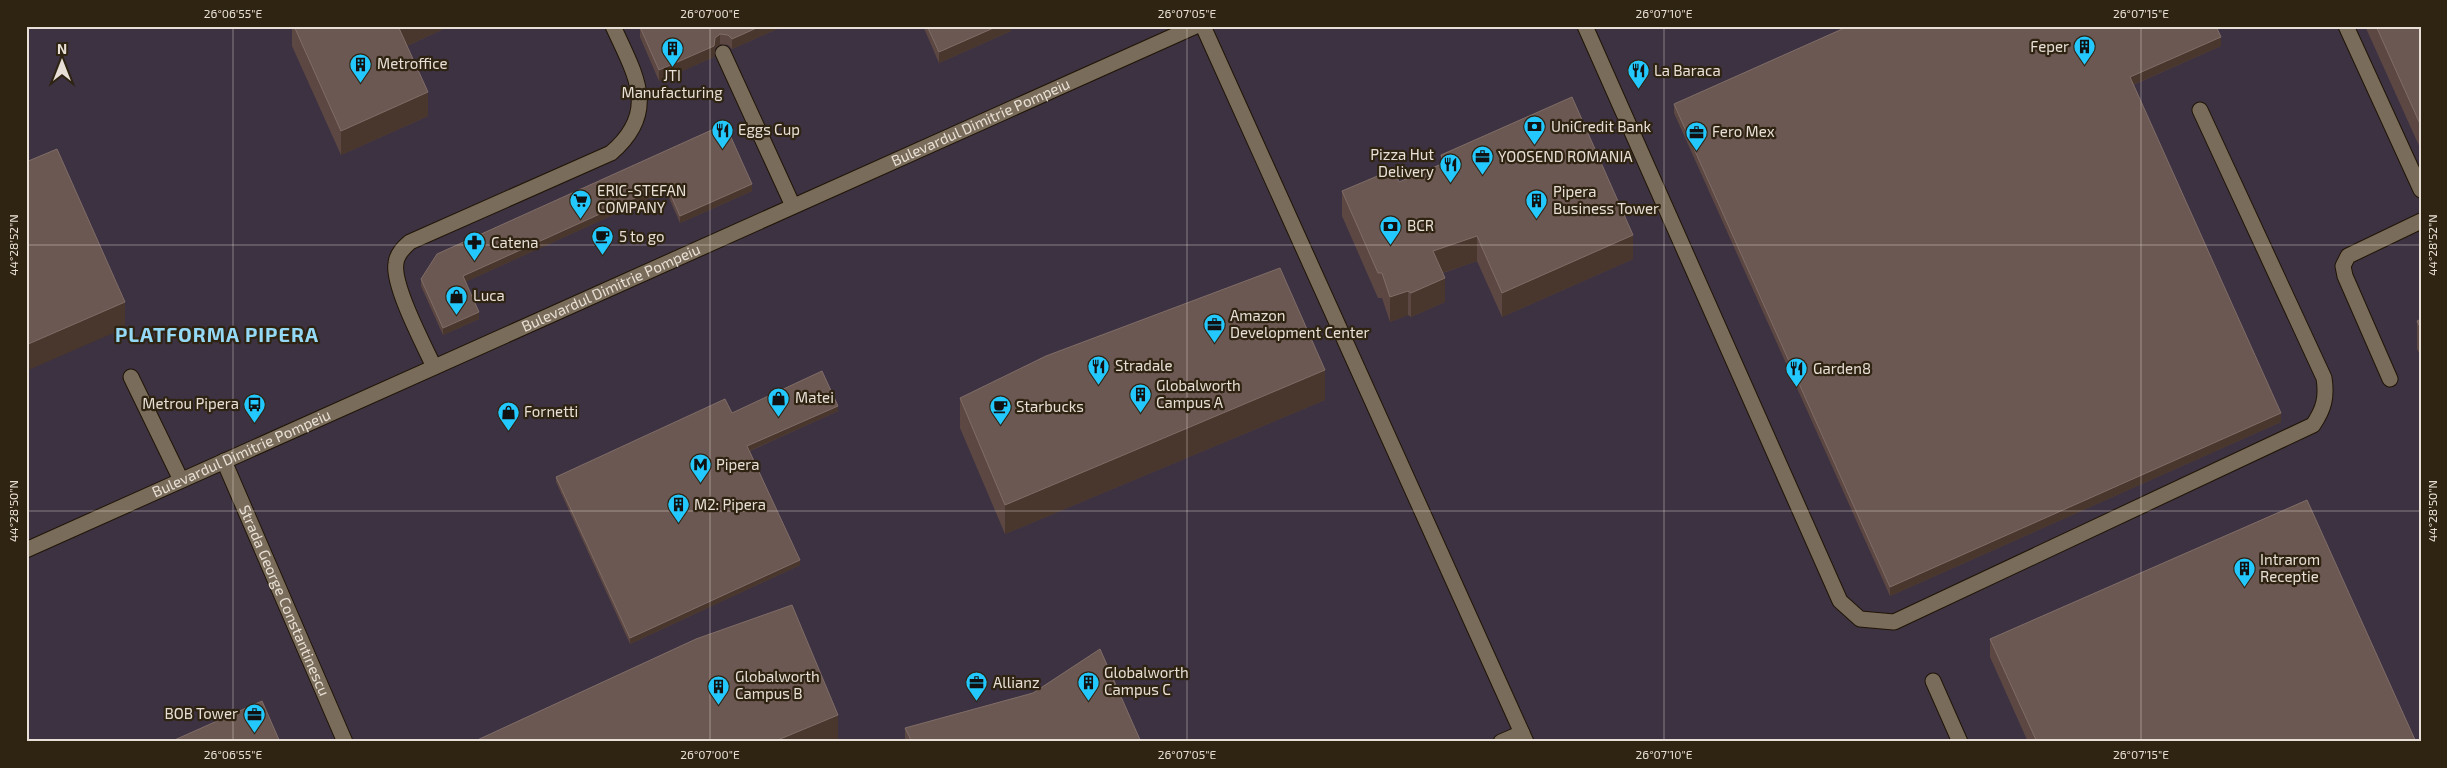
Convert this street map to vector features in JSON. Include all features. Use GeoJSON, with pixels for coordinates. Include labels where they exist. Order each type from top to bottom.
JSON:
{"type":"FeatureCollection","features":[{"type":"Feature","properties":{"kind":"street"},"geometry":{"type":"LineString","coordinates":[[434,367],[397,283],[395,264],[398,256],[410,242],[611,153],[624,142],[633,129],[641,102],[638,83],[613,26]]}},
{"type":"Feature","properties":{"kind":"street","name":"Bulevardul Dimitrie Pompeiu"},"geometry":{"type":"LineString","coordinates":[[26,550],[1196,26]]}},
{"type":"Feature","properties":{"kind":"street"},"geometry":{"type":"LineString","coordinates":[[1203,26],[1524,737],[1501,742]]}},
{"type":"Feature","properties":{"kind":"street"},"geometry":{"type":"LineString","coordinates":[[1585,26],[1840,601],[1860,619],[1894,622],[2313,425],[2321,414],[2326,396],[2324,378],[2200,110]]}},
{"type":"Feature","properties":{"kind":"street"},"geometry":{"type":"LineString","coordinates":[[2346,26],[2421,190]]}},
{"type":"Feature","properties":{"kind":"street"},"geometry":{"type":"LineString","coordinates":[[723,53],[793,206]]}},
{"type":"Feature","properties":{"kind":"street"},"geometry":{"type":"LineString","coordinates":[[2390,379],[2345,276],[2343,266],[2348,256],[2421,221]]}},
{"type":"Feature","properties":{"kind":"street"},"geometry":{"type":"LineString","coordinates":[[130,377],[181,480]]}},
{"type":"Feature","properties":{"kind":"street","name":"Strada George Constantinescu"},"geometry":{"type":"LineString","coordinates":[[224,461],[345,742]]}},
{"type":"Feature","properties":{"kind":"street"},"geometry":{"type":"LineString","coordinates":[[1933,681],[1960,742]]}},
{"type":"Feature","properties":{"kind":"shaded area"},"geometry":{"type":"Polygon","coordinates":[[[26,26],[2421,26],[2421,742],[26,742],[26,26]]]}},
{"type":"Feature","properties":{"kind":"building","name":"Metroffice"},"geometry":{"type":"Polygon","coordinates":[[[294,26],[398,26],[428,92],[341,131],[294,26]]]}},
{"type":"Feature","properties":{"kind":"building","name":"JTI Manufacturing"},"geometry":{"type":"Polygon","coordinates":[[[761,26],[732,39],[728,35],[720,34],[715,38],[714,46],[659,70],[640,27],[761,26]]]}},
{"type":"Feature","properties":{"kind":"building"},"geometry":{"type":"Polygon","coordinates":[[[927,26],[998,26],[939,52],[927,26]]]}},
{"type":"Feature","properties":{"kind":"building"},"geometry":{"type":"Polygon","coordinates":[[[1849,26],[2216,26],[2221,37],[2130,77],[2281,413],[1890,587],[1674,104],[1849,26]]]}},
{"type":"Feature","properties":{"kind":"building"},"geometry":{"type":"Polygon","coordinates":[[[2376,26],[2421,26],[2421,126],[2376,26]]]}},
{"type":"Feature","properties":{"kind":"building"},"geometry":{"type":"Polygon","coordinates":[[[1572,97],[1633,235],[1502,293],[1477,236],[1433,251],[1445,278],[1411,293],[1408,291],[1390,297],[1382,273],[1378,273],[1342,191],[1394,169],[1399,182],[1444,163],[1441,155],[1572,97]]]}},
{"type":"Feature","properties":{"kind":"building"},"geometry":{"type":"Polygon","coordinates":[[[725,124],[752,184],[680,216],[666,184],[463,276],[479,312],[443,328],[421,279],[437,254],[725,124]]]}},
{"type":"Feature","properties":{"kind":"building"},"geometry":{"type":"Polygon","coordinates":[[[57,149],[125,302],[26,345],[26,162],[57,149]]]}},
{"type":"Feature","properties":{"kind":"building","name":"Globalworth Campus A"},"geometry":{"type":"Polygon","coordinates":[[[1280,268],[1325,370],[1005,505],[960,398],[1046,356],[1280,268]]]}},
{"type":"Feature","properties":{"kind":"building"},"geometry":{"type":"Polygon","coordinates":[[[2421,319],[2421,329],[2417,321],[2421,319]]]}},
{"type":"Feature","properties":{"kind":"building","name":"M2: Pipera"},"geometry":{"type":"Polygon","coordinates":[[[822,371],[838,406],[747,446],[800,560],[630,638],[556,477],[725,399],[732,413],[822,371]]]}},
{"type":"Feature","properties":{"kind":"building","name":"Intrarom Receptie"},"geometry":{"type":"Polygon","coordinates":[[[2307,500],[2416,742],[2037,742],[1990,639],[2307,500]]]}},
{"type":"Feature","properties":{"kind":"building","name":"Globalworth Campus B"},"geometry":{"type":"Polygon","coordinates":[[[792,605],[838,715],[773,742],[473,742],[696,639],[792,605]]]}},
{"type":"Feature","properties":{"kind":"building"},"geometry":{"type":"Polygon","coordinates":[[[1100,649],[1141,742],[912,742],[905,728],[1033,693],[1100,649]]]}},
{"type":"Feature","properties":{"kind":"building"},"geometry":{"type":"Polygon","coordinates":[[[262,701],[280,742],[170,742],[262,701]]]}},
{"type":"Feature","properties":{"kind":"place","name":"Feper"},"geometry":{"type":"Point","coordinates":[2085,66]}},
{"type":"Feature","properties":{"kind":"place","name":"JTI Manufacturing"},"geometry":{"type":"Point","coordinates":[672,67]}},
{"type":"Feature","properties":{"kind":"place","name":"Metroffice"},"geometry":{"type":"Point","coordinates":[361,83]}},
{"type":"Feature","properties":{"kind":"place","name":"La Baraca"},"geometry":{"type":"Point","coordinates":[1638,90]}},
{"type":"Feature","properties":{"kind":"place","name":"UniCredit Bank"},"geometry":{"type":"Point","coordinates":[1535,146]}},
{"type":"Feature","properties":{"kind":"place","name":"Eggs Cup"},"geometry":{"type":"Point","coordinates":[722,149]}},
{"type":"Feature","properties":{"kind":"place","name":"Fero Mex"},"geometry":{"type":"Point","coordinates":[1696,151]}},
{"type":"Feature","properties":{"kind":"place","name":"YOOSEND ROMANIA"},"geometry":{"type":"Point","coordinates":[1482,176]}},
{"type":"Feature","properties":{"kind":"place","name":"Pizza Hut Delivery"},"geometry":{"type":"Point","coordinates":[1450,183]}},
{"type":"Feature","properties":{"kind":"place","name":"ERIC-STEFAN COMPANY"},"geometry":{"type":"Point","coordinates":[581,219]}},
{"type":"Feature","properties":{"kind":"place","name":"Pipera Business Tower"},"geometry":{"type":"Point","coordinates":[1537,220]}},
{"type":"Feature","properties":{"kind":"place","name":"BCR"},"geometry":{"type":"Point","coordinates":[1391,245]}},
{"type":"Feature","properties":{"kind":"place","name":"5 to go"},"geometry":{"type":"Point","coordinates":[603,256]}},
{"type":"Feature","properties":{"kind":"place","name":"Catena"},"geometry":{"type":"Point","coordinates":[475,262]}},
{"type":"Feature","properties":{"kind":"place","name":"Luca"},"geometry":{"type":"Point","coordinates":[457,315]}},
{"type":"Feature","properties":{"kind":"place","name":"Amazon Development Center"},"geometry":{"type":"Point","coordinates":[1214,344]}},
{"type":"Feature","properties":{"kind":"place","name":"Stradale"},"geometry":{"type":"Point","coordinates":[1099,385]}},
{"type":"Feature","properties":{"kind":"place","name":"Garden8"},"geometry":{"type":"Point","coordinates":[1797,388]}},
{"type":"Feature","properties":{"kind":"place","name":"Globalworth Campus A"},"geometry":{"type":"Point","coordinates":[1140,414]}},
{"type":"Feature","properties":{"kind":"place","name":"Matei"},"geometry":{"type":"Point","coordinates":[779,417]}},
{"type":"Feature","properties":{"kind":"place","name":"Metrou Pipera"},"geometry":{"type":"Point","coordinates":[255,423]}},
{"type":"Feature","properties":{"kind":"place","name":"Starbucks"},"geometry":{"type":"Point","coordinates":[1000,426]}},
{"type":"Feature","properties":{"kind":"place","name":"Fornetti"},"geometry":{"type":"Point","coordinates":[508,431]}},
{"type":"Feature","properties":{"kind":"place","name":"Pipera"},"geometry":{"type":"Point","coordinates":[700,484]}},
{"type":"Feature","properties":{"kind":"place","name":"M2: Pipera"},"geometry":{"type":"Point","coordinates":[678,524]}},
{"type":"Feature","properties":{"kind":"place","name":"Intrarom Receptie"},"geometry":{"type":"Point","coordinates":[2244,588]}},
{"type":"Feature","properties":{"kind":"place","name":"Globalworth Campus C"},"geometry":{"type":"Point","coordinates":[1088,701]}},
{"type":"Feature","properties":{"kind":"place","name":"Allianz"},"geometry":{"type":"Point","coordinates":[977,702]}},
{"type":"Feature","properties":{"kind":"place","name":"Globalworth Campus B"},"geometry":{"type":"Point","coordinates":[719,705]}},
{"type":"Feature","properties":{"kind":"place","name":"BOB Tower"},"geometry":{"type":"Point","coordinates":[254,733]}},
{"type":"Feature","properties":{"kind":"district","name":"PLATFORMA PIPERA"},"geometry":{"type":"Point","coordinates":[217,335]}}]}
